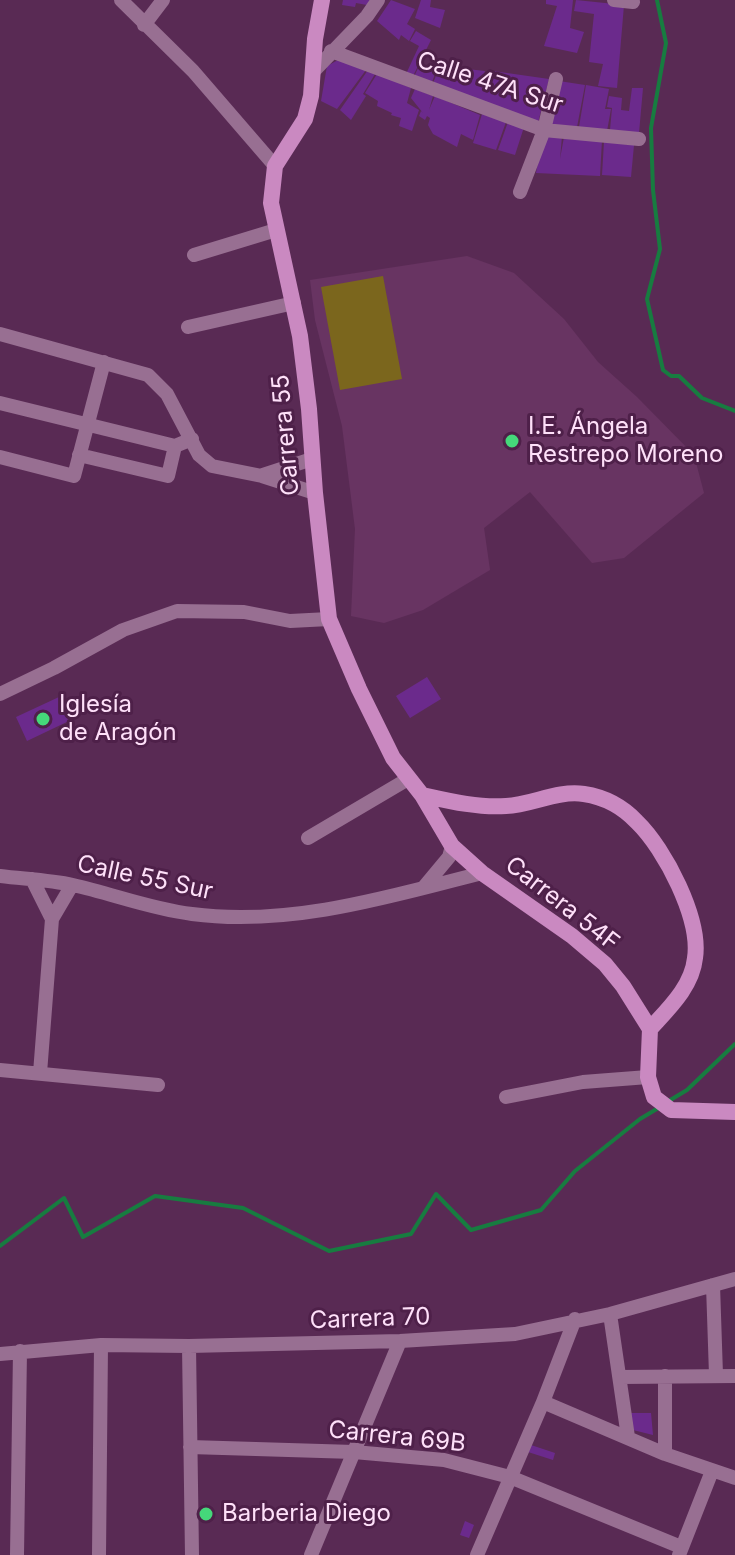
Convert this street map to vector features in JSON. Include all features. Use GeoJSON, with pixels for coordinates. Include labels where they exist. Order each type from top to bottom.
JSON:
{"type":"FeatureCollection","features":[{"type":"Feature","properties":{"kind":"main road","name":"Carrera 55"},"geometry":{"type":"LineString","coordinates":[[322,0],[311,96],[305,119],[275,166],[271,203],[294,303],[309,409],[329,619],[384,741],[422,795],[452,846]]}},
{"type":"Feature","properties":{"kind":"main road"},"geometry":{"type":"LineString","coordinates":[[422,795],[504,807],[564,794],[583,794],[618,806],[649,835],[681,893],[694,929],[695,959],[686,984],[650,1029],[648,1077],[654,1097],[671,1110],[735,1112]]}},
{"type":"Feature","properties":{"kind":"main road","name":"Carrera 54F"},"geometry":{"type":"LineString","coordinates":[[452,846],[482,873],[572,936],[605,964],[650,1029]]}},
{"type":"Feature","properties":{"kind":"street"},"geometry":{"type":"LineString","coordinates":[[121,0],[193,71],[275,166]]}},
{"type":"Feature","properties":{"kind":"street"},"geometry":{"type":"LineString","coordinates":[[144,25],[163,0]]}},
{"type":"Feature","properties":{"kind":"street"},"geometry":{"type":"LineString","coordinates":[[312,73],[367,16],[378,0]]}},
{"type":"Feature","properties":{"kind":"street"},"geometry":{"type":"LineString","coordinates":[[614,0],[633,2]]}},
{"type":"Feature","properties":{"kind":"street","name":"Calle 47A Sur"},"geometry":{"type":"LineString","coordinates":[[331,51],[544,130],[639,139]]}},
{"type":"Feature","properties":{"kind":"street"},"geometry":{"type":"LineString","coordinates":[[520,192],[544,130],[556,79]]}},
{"type":"Feature","properties":{"kind":"street"},"geometry":{"type":"LineString","coordinates":[[194,255],[276,230]]}},
{"type":"Feature","properties":{"kind":"street"},"geometry":{"type":"LineString","coordinates":[[188,327],[294,303]]}},
{"type":"Feature","properties":{"kind":"street"},"geometry":{"type":"LineString","coordinates":[[0,334],[148,375],[167,394],[199,455],[212,466],[262,476],[315,493]]}},
{"type":"Feature","properties":{"kind":"street"},"geometry":{"type":"LineString","coordinates":[[0,457],[74,476],[104,362]]}},
{"type":"Feature","properties":{"kind":"street"},"geometry":{"type":"LineString","coordinates":[[0,403],[175,446],[192,439]]}},
{"type":"Feature","properties":{"kind":"street"},"geometry":{"type":"LineString","coordinates":[[79,455],[168,476],[175,446]]}},
{"type":"Feature","properties":{"kind":"street"},"geometry":{"type":"LineString","coordinates":[[262,476],[312,459]]}},
{"type":"Feature","properties":{"kind":"street"},"geometry":{"type":"LineString","coordinates":[[0,694],[123,630],[177,611],[244,612],[290,621],[329,619]]}},
{"type":"Feature","properties":{"kind":"street"},"geometry":{"type":"LineString","coordinates":[[308,838],[408,779]]}},
{"type":"Feature","properties":{"kind":"street"},"geometry":{"type":"LineString","coordinates":[[424,887],[449,857],[452,846]]}},
{"type":"Feature","properties":{"kind":"street","name":"Calle 55 Sur"},"geometry":{"type":"LineString","coordinates":[[0,876],[72,885],[163,909],[224,917],[295,913],[360,902],[482,873]]}},
{"type":"Feature","properties":{"kind":"street"},"geometry":{"type":"LineString","coordinates":[[32,879],[52,919]]}},
{"type":"Feature","properties":{"kind":"street"},"geometry":{"type":"LineString","coordinates":[[40,1073],[52,919],[72,885]]}},
{"type":"Feature","properties":{"kind":"street"},"geometry":{"type":"LineString","coordinates":[[0,1070],[158,1085]]}},
{"type":"Feature","properties":{"kind":"street"},"geometry":{"type":"LineString","coordinates":[[506,1097],[583,1082],[648,1077]]}},
{"type":"Feature","properties":{"kind":"street","name":"Carrera 70"},"geometry":{"type":"LineString","coordinates":[[0,1354],[101,1345],[400,1341],[515,1334],[610,1314],[735,1279]]}},
{"type":"Feature","properties":{"kind":"street"},"geometry":{"type":"LineString","coordinates":[[713,1285],[716,1375]]}},
{"type":"Feature","properties":{"kind":"street"},"geometry":{"type":"LineString","coordinates":[[610,1314],[628,1437]]}},
{"type":"Feature","properties":{"kind":"street"},"geometry":{"type":"LineString","coordinates":[[477,1555],[575,1319]]}},
{"type":"Feature","properties":{"kind":"street"},"geometry":{"type":"LineString","coordinates":[[311,1555],[400,1341]]}},
{"type":"Feature","properties":{"kind":"street"},"geometry":{"type":"LineString","coordinates":[[99,1555],[101,1345]]}},
{"type":"Feature","properties":{"kind":"street"},"geometry":{"type":"LineString","coordinates":[[189,1346],[192,1555]]}},
{"type":"Feature","properties":{"kind":"street"},"geometry":{"type":"LineString","coordinates":[[17,1555],[20,1351]]}},
{"type":"Feature","properties":{"kind":"street"},"geometry":{"type":"LineString","coordinates":[[665,1376],[665,1454]]}},
{"type":"Feature","properties":{"kind":"street"},"geometry":{"type":"LineString","coordinates":[[620,1377],[735,1376]]}},
{"type":"Feature","properties":{"kind":"street"},"geometry":{"type":"LineString","coordinates":[[543,1402],[665,1454],[735,1478]]}},
{"type":"Feature","properties":{"kind":"street","name":"Carrera 69B"},"geometry":{"type":"LineString","coordinates":[[190,1447],[354,1452],[444,1460],[510,1477],[680,1551]]}},
{"type":"Feature","properties":{"kind":"street"},"geometry":{"type":"LineString","coordinates":[[680,1551],[712,1471]]}},
{"type":"Feature","properties":{"kind":"shaded area","name":"I.E. Ángela Restrepo Moreno"},"geometry":{"type":"Polygon","coordinates":[[[467,256],[514,273],[564,319],[598,362],[694,455],[704,493],[624,558],[592,563],[530,492],[484,528],[490,570],[423,610],[384,623],[351,616],[355,529],[342,426],[315,320],[310,280],[467,256]]]}},
{"type":"Feature","properties":{"kind":"shaded area"},"geometry":{"type":"Polygon","coordinates":[[[383,276],[402,379],[340,390],[321,287],[383,276]]]}},
{"type":"Feature","properties":{"kind":"building"},"geometry":{"type":"Polygon","coordinates":[[[343,0],[370,0],[367,5],[356,3],[355,7],[342,5],[343,0]]]}},
{"type":"Feature","properties":{"kind":"building"},"geometry":{"type":"Polygon","coordinates":[[[391,0],[415,9],[407,24],[415,29],[409,41],[401,35],[399,40],[377,21],[391,0]]]}},
{"type":"Feature","properties":{"kind":"building"},"geometry":{"type":"Polygon","coordinates":[[[421,0],[431,0],[430,7],[445,10],[440,28],[415,18],[421,0]]]}},
{"type":"Feature","properties":{"kind":"building"},"geometry":{"type":"Polygon","coordinates":[[[546,0],[573,0],[570,28],[584,32],[577,53],[544,46],[557,6],[546,4],[546,0]]]}},
{"type":"Feature","properties":{"kind":"building"},"geometry":{"type":"Polygon","coordinates":[[[576,0],[624,5],[617,88],[598,86],[603,64],[589,62],[594,14],[574,11],[576,0]]]}},
{"type":"Feature","properties":{"kind":"building"},"geometry":{"type":"Polygon","coordinates":[[[416,31],[431,40],[413,76],[406,74],[419,46],[410,41],[416,31]]]}},
{"type":"Feature","properties":{"kind":"building"},"geometry":{"type":"Polygon","coordinates":[[[340,59],[366,70],[337,109],[321,101],[327,66],[340,59]]]}},
{"type":"Feature","properties":{"kind":"building"},"geometry":{"type":"Polygon","coordinates":[[[420,64],[437,69],[430,87],[412,81],[420,64]]]}},
{"type":"Feature","properties":{"kind":"building"},"geometry":{"type":"Polygon","coordinates":[[[440,66],[485,71],[482,82],[488,84],[493,71],[549,79],[538,123],[431,88],[440,66]]]}},
{"type":"Feature","properties":{"kind":"building"},"geometry":{"type":"Polygon","coordinates":[[[368,70],[375,74],[351,120],[340,110],[368,70]]]}},
{"type":"Feature","properties":{"kind":"building"},"geometry":{"type":"Polygon","coordinates":[[[377,74],[411,88],[407,103],[419,110],[412,131],[399,126],[401,118],[377,106],[378,101],[365,93],[377,74]]]}},
{"type":"Feature","properties":{"kind":"building"},"geometry":{"type":"Polygon","coordinates":[[[559,81],[585,85],[577,127],[550,124],[559,81]]]}},
{"type":"Feature","properties":{"kind":"building"},"geometry":{"type":"Polygon","coordinates":[[[586,85],[609,89],[605,109],[611,109],[607,131],[579,127],[586,85]]]}},
{"type":"Feature","properties":{"kind":"building"},"geometry":{"type":"Polygon","coordinates":[[[632,88],[643,88],[639,133],[610,130],[612,108],[607,107],[609,96],[622,98],[621,110],[629,111],[632,88]]]}},
{"type":"Feature","properties":{"kind":"building"},"geometry":{"type":"Polygon","coordinates":[[[415,89],[433,96],[429,110],[435,96],[480,115],[473,140],[461,134],[457,147],[433,134],[428,125],[430,118],[427,116],[425,120],[419,116],[421,111],[423,113],[411,98],[415,89]]]}},
{"type":"Feature","properties":{"kind":"building"},"geometry":{"type":"Polygon","coordinates":[[[482,114],[506,122],[496,150],[473,143],[482,114]]]}},
{"type":"Feature","properties":{"kind":"building"},"geometry":{"type":"Polygon","coordinates":[[[508,122],[524,127],[515,155],[498,150],[508,122]]]}},
{"type":"Feature","properties":{"kind":"building"},"geometry":{"type":"Polygon","coordinates":[[[543,134],[562,136],[560,159],[564,137],[602,140],[600,176],[536,173],[543,134]]]}},
{"type":"Feature","properties":{"kind":"building"},"geometry":{"type":"Polygon","coordinates":[[[604,142],[634,145],[631,177],[602,175],[604,142]]]}},
{"type":"Feature","properties":{"kind":"building"},"geometry":{"type":"Polygon","coordinates":[[[427,677],[441,699],[410,718],[396,696],[427,677]]]}},
{"type":"Feature","properties":{"kind":"building","name":"Iglesía de Aragón"},"geometry":{"type":"Polygon","coordinates":[[[59,697],[71,720],[27,741],[16,717],[59,697]]]}},
{"type":"Feature","properties":{"kind":"building"},"geometry":{"type":"Polygon","coordinates":[[[630,1413],[651,1413],[653,1435],[633,1430],[630,1413]]]}},
{"type":"Feature","properties":{"kind":"building"},"geometry":{"type":"Polygon","coordinates":[[[531,1445],[555,1453],[553,1460],[528,1452],[531,1445]]]}},
{"type":"Feature","properties":{"kind":"building"},"geometry":{"type":"Polygon","coordinates":[[[465,1521],[474,1525],[469,1538],[460,1535],[465,1521]]]}},
{"type":"Feature","properties":{"kind":"waterway"},"geometry":{"type":"LineString","coordinates":[[657,0],[666,43],[651,128],[653,190],[660,249],[647,299],[663,370],[671,376],[679,376],[702,398],[735,411]]}},
{"type":"Feature","properties":{"kind":"waterway"},"geometry":{"type":"LineString","coordinates":[[667,1102],[687,1090],[735,1044]]}},
{"type":"Feature","properties":{"kind":"waterway"},"geometry":{"type":"LineString","coordinates":[[0,1246],[64,1198],[83,1237],[155,1196],[243,1208],[329,1251],[411,1234],[436,1194],[471,1230],[541,1210],[575,1171],[640,1119],[660,1107]]}},
{"type":"Feature","properties":{"kind":"place","name":"I.E. Ángela Restrepo Moreno"},"geometry":{"type":"Point","coordinates":[512,441]}},
{"type":"Feature","properties":{"kind":"place","name":"Iglesía de Aragón"},"geometry":{"type":"Point","coordinates":[43,719]}},
{"type":"Feature","properties":{"kind":"place","name":"Barberia Diego"},"geometry":{"type":"Point","coordinates":[206,1514]}}]}
